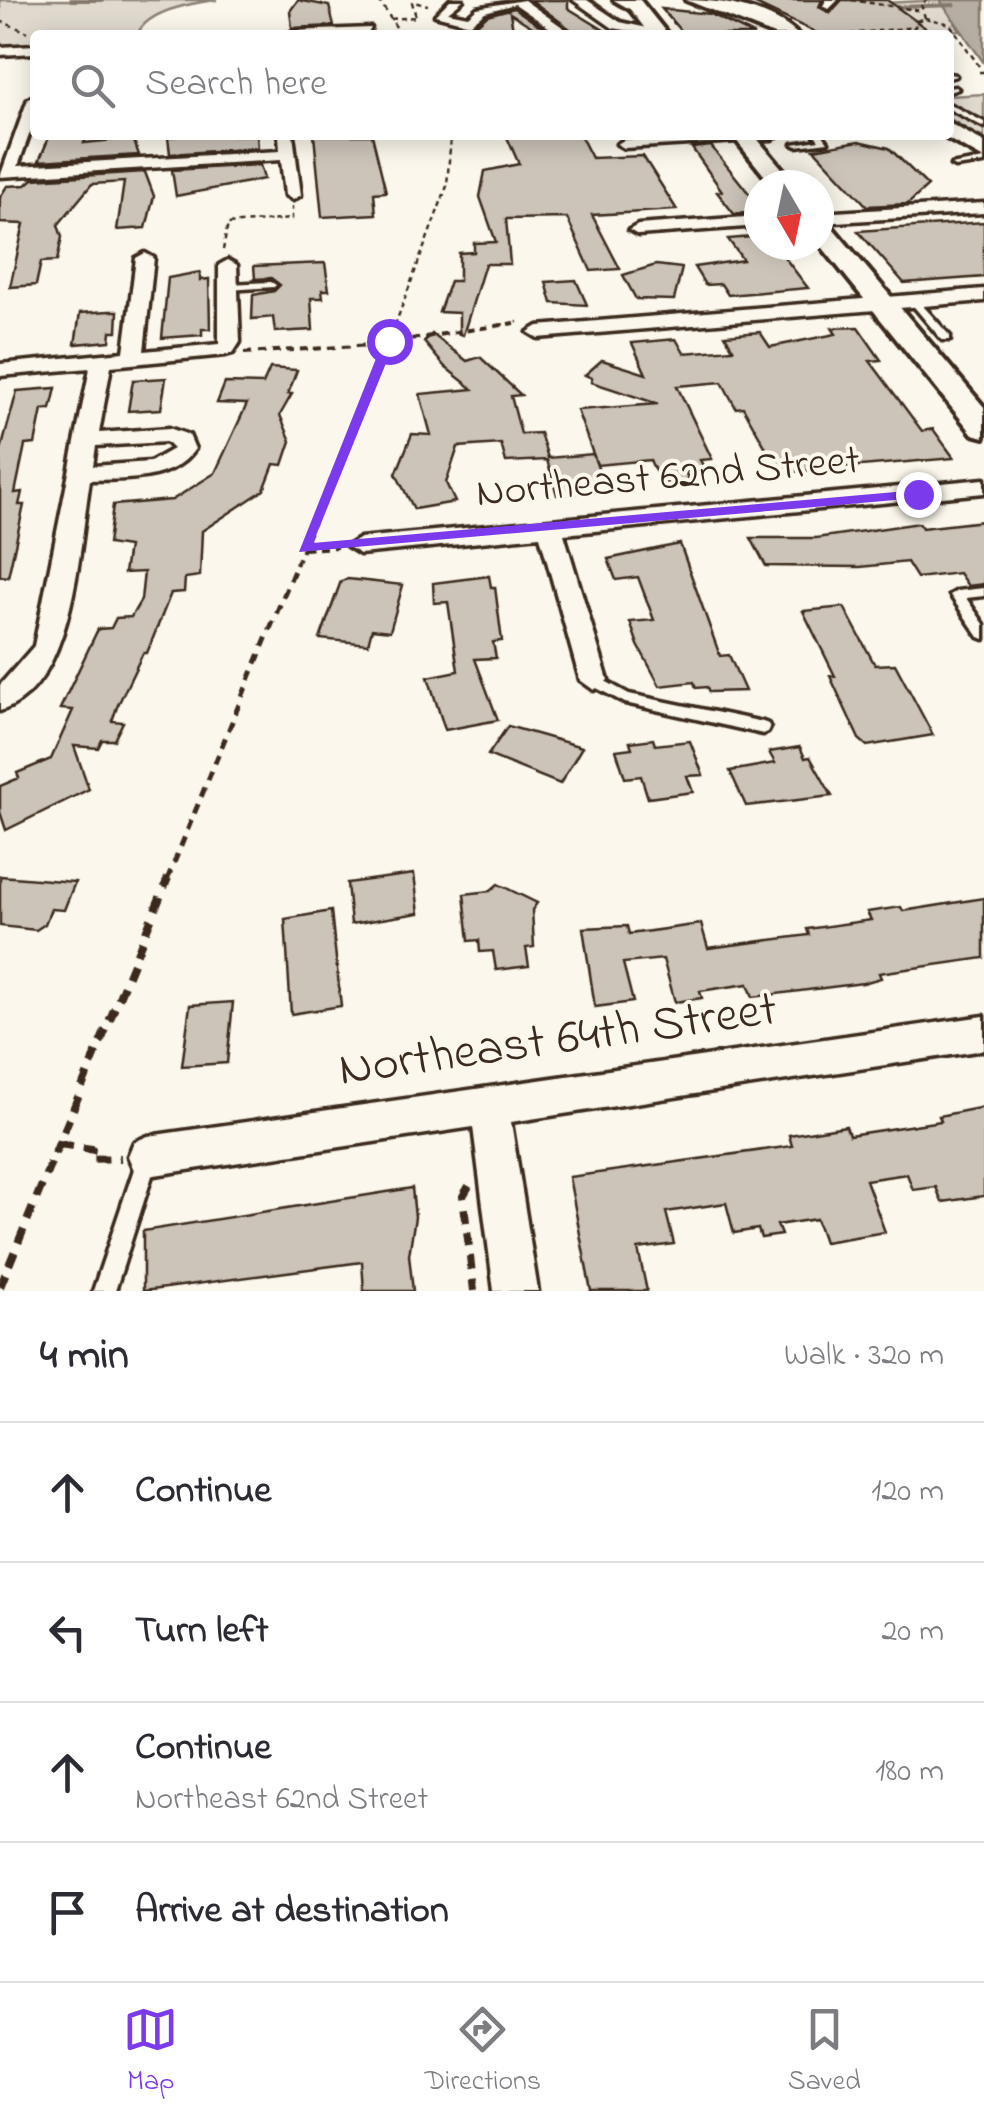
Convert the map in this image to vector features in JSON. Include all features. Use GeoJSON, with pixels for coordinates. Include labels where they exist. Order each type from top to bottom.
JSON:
{"type":"FeatureCollection","features":[{"type":"Feature","properties":{"kind":"main road"},"geometry":{"type":"LineString","coordinates":[[695,0],[748,15],[779,30]]}},
{"type":"Feature","properties":{"kind":"main road"},"geometry":{"type":"LineString","coordinates":[[954,133],[984,152]]}},
{"type":"Feature","properties":{"kind":"street"},"geometry":{"type":"LineString","coordinates":[[458,0],[439,13],[470,20]]}},
{"type":"Feature","properties":{"kind":"street"},"geometry":{"type":"LineString","coordinates":[[470,20],[482,10],[517,0],[561,30]]}},
{"type":"Feature","properties":{"kind":"street"},"geometry":{"type":"LineString","coordinates":[[578,0],[617,26],[640,30]]}},
{"type":"Feature","properties":{"kind":"street"},"geometry":{"type":"LineString","coordinates":[[629,2],[654,30]]}},
{"type":"Feature","properties":{"kind":"street"},"geometry":{"type":"LineString","coordinates":[[470,20],[471,30]]}},
{"type":"Feature","properties":{"kind":"street"},"geometry":{"type":"LineString","coordinates":[[0,51],[30,50]]}},
{"type":"Feature","properties":{"kind":"street"},"geometry":{"type":"LineString","coordinates":[[30,111],[4,172],[288,155]]}},
{"type":"Feature","properties":{"kind":"street"},"geometry":{"type":"LineString","coordinates":[[286,140],[292,197]]}},
{"type":"Feature","properties":{"kind":"street"},"geometry":{"type":"LineString","coordinates":[[624,144],[684,140]]}},
{"type":"Feature","properties":{"kind":"street"},"geometry":{"type":"LineString","coordinates":[[746,140],[771,170]]}},
{"type":"Feature","properties":{"kind":"street"},"geometry":{"type":"LineString","coordinates":[[834,217],[984,208]]}},
{"type":"Feature","properties":{"kind":"street"},"geometry":{"type":"LineString","coordinates":[[638,230],[744,223]]}},
{"type":"Feature","properties":{"kind":"street"},"geometry":{"type":"LineString","coordinates":[[834,244],[984,427]]}},
{"type":"Feature","properties":{"kind":"street"},"geometry":{"type":"LineString","coordinates":[[133,360],[145,258]]}},
{"type":"Feature","properties":{"kind":"street"},"geometry":{"type":"LineString","coordinates":[[0,370],[226,349],[230,342],[225,264]]}},
{"type":"Feature","properties":{"kind":"street"},"geometry":{"type":"LineString","coordinates":[[538,332],[984,295]]}},
{"type":"Feature","properties":{"kind":"street"},"geometry":{"type":"LineString","coordinates":[[0,700],[23,682],[47,648],[101,362]]}},
{"type":"Feature","properties":{"kind":"street"},"geometry":{"type":"LineString","coordinates":[[81,473],[155,468],[177,460],[184,448],[181,440],[169,436],[87,440]]}},
{"type":"Feature","properties":{"kind":"street","name":"Northeast 62nd Street"},"geometry":{"type":"LineString","coordinates":[[360,546],[984,486]]}},
{"type":"Feature","properties":{"kind":"street"},"geometry":{"type":"LineString","coordinates":[[551,530],[594,680]]}},
{"type":"Feature","properties":{"kind":"street","name":"Northeast 64th Street"},"geometry":{"type":"LineString","coordinates":[[135,1157],[984,1033]]}},
{"type":"Feature","properties":{"kind":"street"},"geometry":{"type":"LineString","coordinates":[[489,1104],[516,1291]]}},
{"type":"Feature","properties":{"kind":"lane"},"geometry":{"type":"LineString","coordinates":[[954,109],[984,125]]}},
{"type":"Feature","properties":{"kind":"lane"},"geometry":{"type":"LineString","coordinates":[[797,144],[823,140]]}},
{"type":"Feature","properties":{"kind":"lane"},"geometry":{"type":"LineString","coordinates":[[955,165],[984,161]]}},
{"type":"Feature","properties":{"kind":"lane"},"geometry":{"type":"LineString","coordinates":[[228,287],[271,284]]}},
{"type":"Feature","properties":{"kind":"lane"},"geometry":{"type":"LineString","coordinates":[[913,300],[946,338]]}},
{"type":"Feature","properties":{"kind":"lane"},"geometry":{"type":"LineString","coordinates":[[984,592],[957,595],[984,634]]}},
{"type":"Feature","properties":{"kind":"lane"},"geometry":{"type":"LineString","coordinates":[[594,680],[624,698],[696,710],[763,728]]}},
{"type":"Feature","properties":{"kind":"lane"},"geometry":{"type":"LineString","coordinates":[[104,1291],[135,1157]]}},
{"type":"Feature","properties":{"kind":"path"},"geometry":{"type":"LineString","coordinates":[[379,0],[397,29],[387,30]]}},
{"type":"Feature","properties":{"kind":"path"},"geometry":{"type":"LineString","coordinates":[[851,0],[922,8]]}},
{"type":"Feature","properties":{"kind":"path"},"geometry":{"type":"LineString","coordinates":[[922,8],[928,0]]}},
{"type":"Feature","properties":{"kind":"path"},"geometry":{"type":"LineString","coordinates":[[391,19],[416,17],[410,8],[416,1],[432,10]]}},
{"type":"Feature","properties":{"kind":"path"},"geometry":{"type":"LineString","coordinates":[[922,8],[925,18]]}},
{"type":"Feature","properties":{"kind":"path"},"geometry":{"type":"LineString","coordinates":[[891,30],[911,28],[925,18],[950,24],[979,66]]}},
{"type":"Feature","properties":{"kind":"path"},"geometry":{"type":"LineString","coordinates":[[0,21],[30,34]]}},
{"type":"Feature","properties":{"kind":"path"},"geometry":{"type":"LineString","coordinates":[[0,1287],[389,341],[448,186],[451,140]]}},
{"type":"Feature","properties":{"kind":"path"},"geometry":{"type":"LineString","coordinates":[[225,264],[228,224],[292,220],[292,197]]}},
{"type":"Feature","properties":{"kind":"path"},"geometry":{"type":"LineString","coordinates":[[226,349],[252,354],[448,336],[518,322]]}},
{"type":"Feature","properties":{"kind":"path"},"geometry":{"type":"LineString","coordinates":[[304,549],[360,546]]}},
{"type":"Feature","properties":{"kind":"path"},"geometry":{"type":"LineString","coordinates":[[58,1144],[92,1149],[90,1159],[135,1157]]}},
{"type":"Feature","properties":{"kind":"path"},"geometry":{"type":"LineString","coordinates":[[474,1291],[464,1196],[476,1173]]}},
{"type":"Feature","properties":{"kind":"shaded area"},"geometry":{"type":"Polygon","coordinates":[[[0,0],[217,0],[160,14],[140,30],[30,30],[30,44],[0,46],[0,0]]]}},
{"type":"Feature","properties":{"kind":"shaded area"},"geometry":{"type":"Polygon","coordinates":[[[940,0],[960,30],[874,30],[867,4],[940,0]]]}},
{"type":"Feature","properties":{"kind":"shaded area"},"geometry":{"type":"Polygon","coordinates":[[[940,0],[984,0],[984,63],[940,0]]]}},
{"type":"Feature","properties":{"kind":"shaded area"},"geometry":{"type":"Polygon","coordinates":[[[984,94],[984,140],[954,121],[954,96],[984,94]]]}},
{"type":"Feature","properties":{"kind":"building"},"geometry":{"type":"Polygon","coordinates":[[[298,0],[329,6],[334,26],[292,28],[290,11],[298,0]]]}},
{"type":"Feature","properties":{"kind":"building"},"geometry":{"type":"Polygon","coordinates":[[[531,0],[568,0],[568,8],[604,30],[571,30],[531,0]]]}},
{"type":"Feature","properties":{"kind":"building"},"geometry":{"type":"Polygon","coordinates":[[[747,0],[822,0],[819,7],[830,13],[842,0],[887,0],[928,30],[811,30],[747,0]]]}},
{"type":"Feature","properties":{"kind":"building"},"geometry":{"type":"Polygon","coordinates":[[[514,8],[546,30],[537,30],[510,13],[513,30],[477,30],[477,24],[487,15],[514,8]]]}},
{"type":"Feature","properties":{"kind":"building"},"geometry":{"type":"Polygon","coordinates":[[[662,9],[710,14],[744,30],[680,30],[662,9]]]}},
{"type":"Feature","properties":{"kind":"building"},"geometry":{"type":"Polygon","coordinates":[[[48,140],[134,140],[139,155],[39,161],[48,140]]]}},
{"type":"Feature","properties":{"kind":"building"},"geometry":{"type":"Polygon","coordinates":[[[168,140],[257,140],[258,148],[170,154],[168,140]]]}},
{"type":"Feature","properties":{"kind":"building"},"geometry":{"type":"Polygon","coordinates":[[[314,140],[373,140],[386,192],[374,193],[376,214],[322,217],[314,140]]]}},
{"type":"Feature","properties":{"kind":"building"},"geometry":{"type":"Polygon","coordinates":[[[508,140],[583,140],[592,158],[643,156],[677,210],[592,215],[620,269],[591,271],[567,218],[506,219],[510,264],[485,264],[463,335],[459,334],[459,313],[439,312],[450,281],[459,281],[459,253],[474,252],[474,243],[496,242],[480,197],[485,171],[519,164],[508,140]]]}},
{"type":"Feature","properties":{"kind":"building"},"geometry":{"type":"Polygon","coordinates":[[[859,141],[889,148],[928,186],[908,204],[867,206],[814,149],[859,141]]]}},
{"type":"Feature","properties":{"kind":"building"},"geometry":{"type":"Polygon","coordinates":[[[711,146],[744,187],[744,213],[734,214],[692,148],[711,146]]]}},
{"type":"Feature","properties":{"kind":"building"},"geometry":{"type":"Polygon","coordinates":[[[260,165],[264,179],[176,196],[172,170],[260,165]]]}},
{"type":"Feature","properties":{"kind":"building"},"geometry":{"type":"Polygon","coordinates":[[[145,172],[154,196],[146,228],[117,230],[124,182],[92,184],[58,225],[62,237],[57,261],[41,262],[36,285],[10,287],[24,224],[0,223],[0,197],[7,186],[26,185],[33,179],[145,172]]]}},
{"type":"Feature","properties":{"kind":"building"},"geometry":{"type":"Polygon","coordinates":[[[984,222],[984,277],[904,283],[858,231],[984,222]]]}},
{"type":"Feature","properties":{"kind":"building"},"geometry":{"type":"Polygon","coordinates":[[[744,238],[744,260],[787,260],[808,288],[728,295],[721,284],[705,285],[694,267],[743,260],[728,239],[744,238]]]}},
{"type":"Feature","properties":{"kind":"building"},"geometry":{"type":"Polygon","coordinates":[[[325,263],[329,290],[322,290],[323,298],[311,298],[313,330],[275,332],[273,317],[252,319],[253,295],[274,291],[280,285],[271,278],[255,279],[254,266],[325,263]]]}},
{"type":"Feature","properties":{"kind":"building"},"geometry":{"type":"Polygon","coordinates":[[[656,265],[682,268],[674,300],[636,299],[623,275],[656,265]]]}},
{"type":"Feature","properties":{"kind":"building"},"geometry":{"type":"Polygon","coordinates":[[[200,272],[200,280],[209,279],[210,329],[202,329],[202,335],[162,338],[168,278],[200,272]]]}},
{"type":"Feature","properties":{"kind":"building"},"geometry":{"type":"Polygon","coordinates":[[[576,280],[587,305],[552,303],[546,282],[576,280]]]}},
{"type":"Feature","properties":{"kind":"building"},"geometry":{"type":"Polygon","coordinates":[[[118,311],[117,331],[111,331],[110,341],[75,344],[80,313],[118,311]]]}},
{"type":"Feature","properties":{"kind":"building"},"geometry":{"type":"Polygon","coordinates":[[[858,327],[881,360],[870,361],[922,431],[933,429],[954,458],[780,473],[743,407],[736,408],[722,382],[677,386],[712,459],[700,460],[705,469],[685,471],[689,481],[661,484],[650,460],[597,465],[577,410],[658,404],[591,382],[592,378],[585,375],[602,360],[646,374],[632,343],[676,339],[684,353],[733,349],[725,335],[760,332],[770,347],[836,334],[832,328],[858,327]]]}},
{"type":"Feature","properties":{"kind":"building"},"geometry":{"type":"Polygon","coordinates":[[[432,334],[467,361],[480,357],[521,395],[511,396],[521,434],[540,433],[548,458],[593,454],[606,491],[557,495],[547,460],[506,462],[501,444],[458,447],[446,483],[455,502],[414,509],[396,474],[412,434],[431,435],[420,394],[473,389],[445,367],[424,342],[432,334]]]}},
{"type":"Feature","properties":{"kind":"building"},"geometry":{"type":"Polygon","coordinates":[[[270,368],[297,370],[288,394],[292,394],[280,415],[291,441],[283,465],[274,464],[264,490],[202,531],[200,576],[185,578],[184,592],[171,593],[147,653],[143,653],[117,707],[112,721],[123,722],[114,740],[102,740],[98,748],[74,746],[89,789],[6,830],[0,812],[0,786],[19,778],[17,773],[51,759],[73,710],[60,709],[98,629],[111,628],[116,618],[131,617],[141,600],[144,572],[124,573],[128,547],[108,544],[113,505],[172,500],[215,473],[247,404],[217,403],[225,383],[263,384],[270,368]]]}},
{"type":"Feature","properties":{"kind":"building"},"geometry":{"type":"Polygon","coordinates":[[[166,378],[161,409],[128,411],[133,380],[166,378]]]}},
{"type":"Feature","properties":{"kind":"building"},"geometry":{"type":"Polygon","coordinates":[[[56,388],[51,409],[42,410],[35,444],[25,445],[15,493],[22,492],[19,505],[24,505],[8,577],[0,576],[0,454],[17,391],[56,388]]]}},
{"type":"Feature","properties":{"kind":"building"},"geometry":{"type":"Polygon","coordinates":[[[984,521],[984,584],[968,586],[959,573],[917,578],[907,562],[860,567],[766,566],[751,538],[816,538],[919,523],[922,528],[984,521]]]}},
{"type":"Feature","properties":{"kind":"building"},"geometry":{"type":"Polygon","coordinates":[[[680,544],[720,656],[729,655],[745,691],[709,692],[707,687],[696,688],[694,682],[660,686],[638,645],[630,622],[654,620],[638,577],[616,580],[608,559],[680,544]]]}},
{"type":"Feature","properties":{"kind":"building"},"geometry":{"type":"Polygon","coordinates":[[[489,576],[491,587],[495,587],[502,641],[493,642],[496,658],[475,659],[498,720],[445,730],[428,677],[458,671],[448,602],[434,603],[433,583],[489,576]]]}},
{"type":"Feature","properties":{"kind":"building"},"geometry":{"type":"Polygon","coordinates":[[[341,581],[403,585],[390,631],[372,629],[368,644],[320,639],[341,581]]]}},
{"type":"Feature","properties":{"kind":"building"},"geometry":{"type":"Polygon","coordinates":[[[844,607],[875,665],[895,664],[933,735],[867,746],[859,739],[830,676],[835,676],[803,611],[844,607]]]}},
{"type":"Feature","properties":{"kind":"building"},"geometry":{"type":"Polygon","coordinates":[[[508,726],[582,747],[560,784],[488,755],[508,726]]]}},
{"type":"Feature","properties":{"kind":"building"},"geometry":{"type":"Polygon","coordinates":[[[653,739],[655,745],[690,741],[703,775],[687,776],[693,792],[648,798],[641,776],[625,778],[616,750],[632,748],[630,742],[653,739]]]}},
{"type":"Feature","properties":{"kind":"building"},"geometry":{"type":"Polygon","coordinates":[[[800,747],[832,796],[746,806],[730,771],[775,763],[769,752],[800,747]]]}},
{"type":"Feature","properties":{"kind":"building"},"geometry":{"type":"Polygon","coordinates":[[[414,874],[419,913],[351,924],[347,883],[414,874]]]}},
{"type":"Feature","properties":{"kind":"building"},"geometry":{"type":"Polygon","coordinates":[[[0,876],[75,882],[64,910],[51,909],[45,924],[36,930],[0,926],[0,876]]]}},
{"type":"Feature","properties":{"kind":"building"},"geometry":{"type":"Polygon","coordinates":[[[498,884],[537,903],[532,910],[534,947],[526,948],[529,966],[496,970],[493,951],[480,952],[479,940],[469,941],[464,894],[490,891],[498,884]]]}},
{"type":"Feature","properties":{"kind":"building"},"geometry":{"type":"Polygon","coordinates":[[[984,898],[984,958],[879,973],[881,978],[863,983],[753,997],[748,984],[700,991],[702,998],[675,1002],[663,959],[623,963],[633,1002],[595,1007],[583,928],[627,926],[629,934],[701,924],[708,948],[809,935],[807,929],[871,920],[867,912],[901,907],[903,911],[984,898]]]}},
{"type":"Feature","properties":{"kind":"building"},"geometry":{"type":"Polygon","coordinates":[[[331,911],[341,1006],[291,1014],[285,919],[331,911]]]}},
{"type":"Feature","properties":{"kind":"building"},"geometry":{"type":"Polygon","coordinates":[[[233,1002],[227,1063],[182,1066],[190,1005],[233,1002]]]}},
{"type":"Feature","properties":{"kind":"building"},"geometry":{"type":"Polygon","coordinates":[[[984,1107],[984,1196],[942,1202],[936,1187],[913,1190],[907,1174],[866,1180],[885,1232],[824,1242],[816,1219],[777,1225],[781,1235],[761,1238],[758,1229],[734,1233],[726,1203],[666,1212],[674,1244],[638,1249],[647,1291],[591,1291],[569,1177],[792,1146],[789,1135],[846,1126],[849,1135],[941,1121],[939,1116],[984,1107]]]}},
{"type":"Feature","properties":{"kind":"building"},"geometry":{"type":"Polygon","coordinates":[[[412,1188],[415,1217],[409,1255],[413,1291],[364,1291],[362,1262],[143,1291],[143,1231],[412,1188]]]}},
{"type":"Feature","properties":{"kind":"waterway"},"geometry":{"type":"LineString","coordinates":[[71,0],[102,0]]}},
{"type":"Feature","properties":{"kind":"waterway"},"geometry":{"type":"LineString","coordinates":[[869,0],[898,7],[954,5]]}},
{"type":"Feature","properties":{"kind":"route"},"geometry":{"type":"LineString","coordinates":[[389,341],[304,549],[551,530],[918,494]]}}]}
